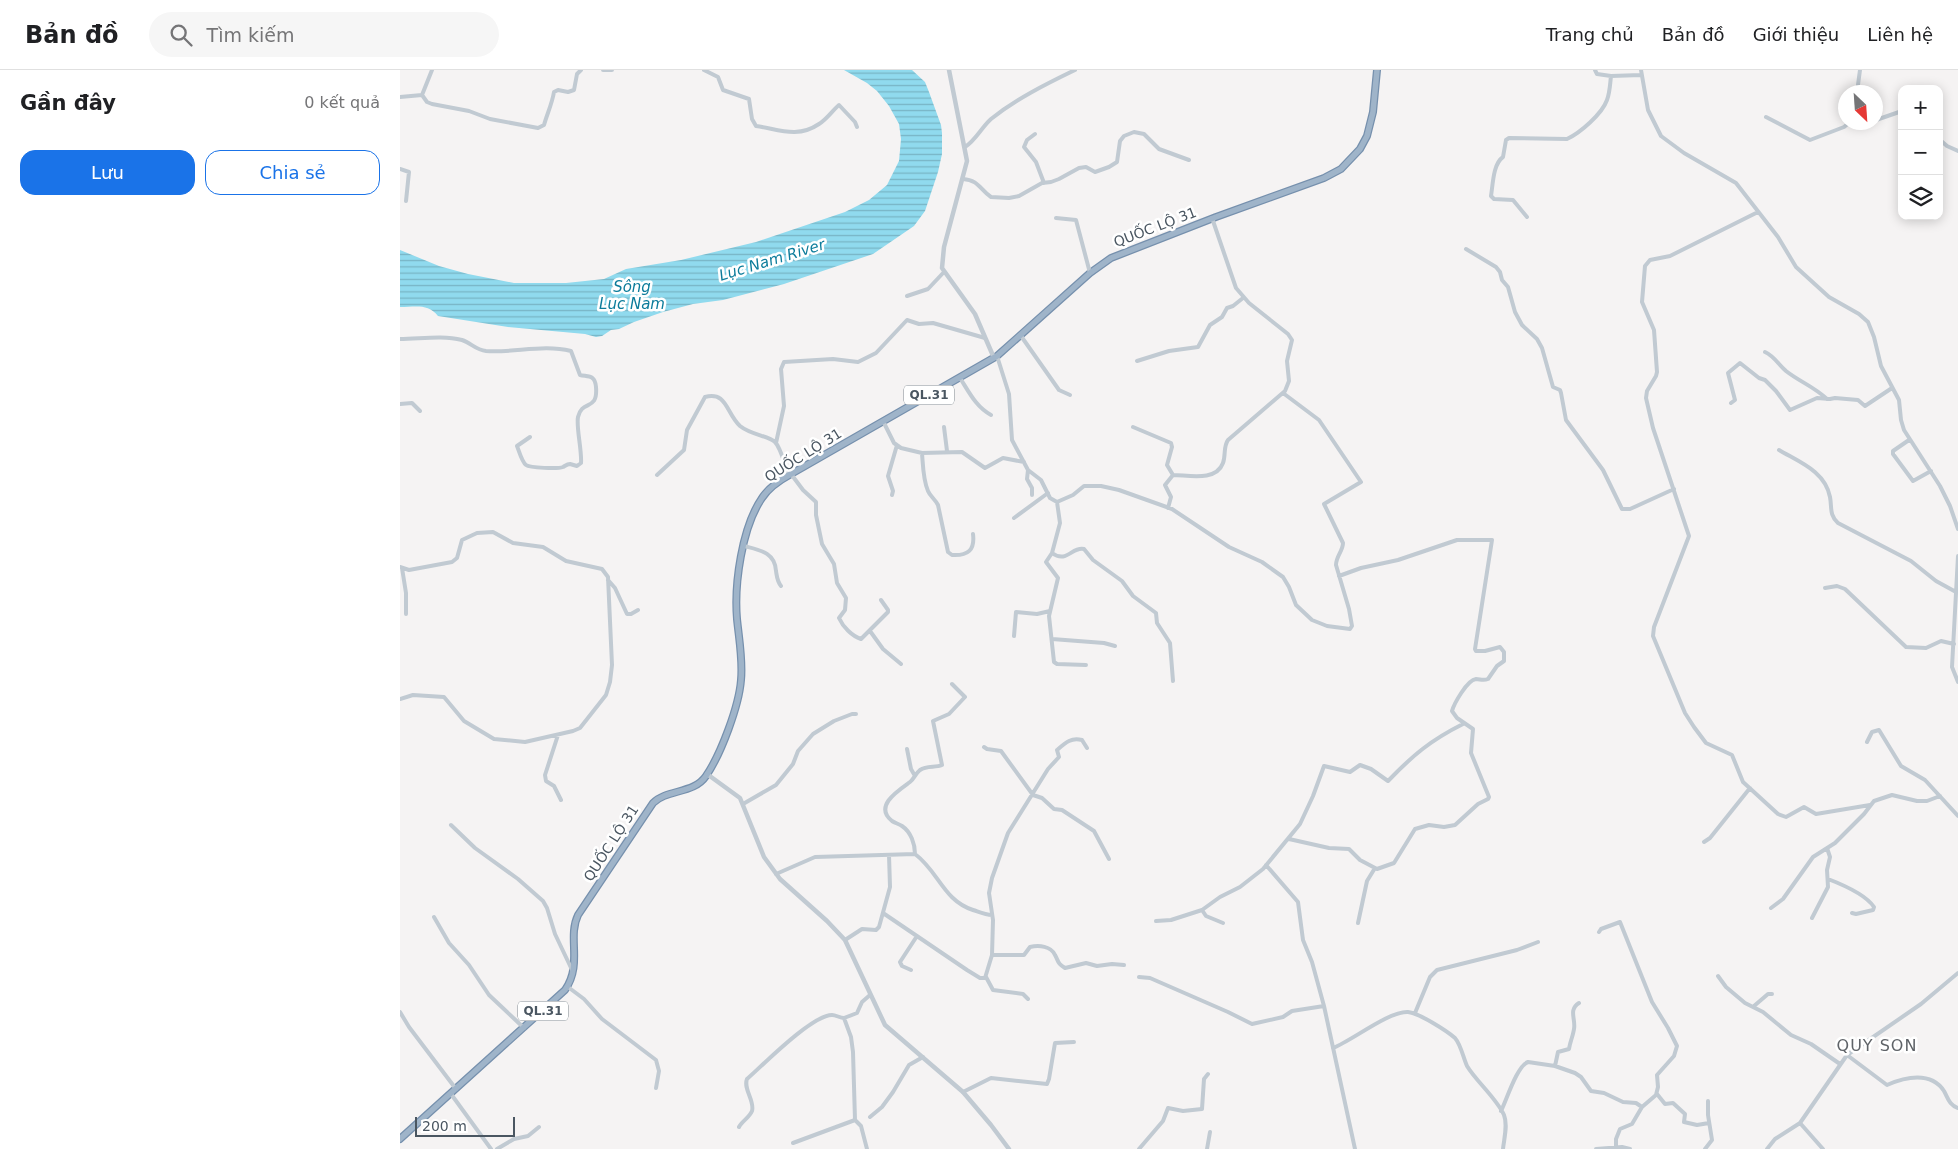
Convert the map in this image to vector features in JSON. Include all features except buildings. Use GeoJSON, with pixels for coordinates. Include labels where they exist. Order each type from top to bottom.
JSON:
{"type":"FeatureCollection","features":[{"type":"Feature","properties":{"kind":"highway","name":"QUỐC LỘ 31"},"geometry":{"type":"LineString","coordinates":[[400,1139],[568,987],[573,972],[575,954],[575,920],[656,800],[690,788],[700,782],[707,774],[729,725],[740,685],[737,594],[744,546],[750,522],[762,496],[776,483],[790,474],[995,357],[1090,273],[1122,252],[1324,178],[1341,169],[1360,149],[1367,136],[1373,112],[1378,70]]}},
{"type":"Feature","properties":{"kind":"street"},"geometry":{"type":"LineString","coordinates":[[422,95],[425,100],[432,104],[469,111],[490,119],[538,128],[544,125],[546,115],[552,106],[554,92],[558,90],[568,92],[574,90],[577,74],[581,70]]}},
{"type":"Feature","properties":{"kind":"street"},"geometry":{"type":"LineString","coordinates":[[603,70],[612,70]]}},
{"type":"Feature","properties":{"kind":"street"},"geometry":{"type":"LineString","coordinates":[[704,70],[718,77],[723,90],[749,99],[752,120],[756,126],[786,132],[804,130],[819,124],[839,105],[855,122],[857,127]]}},
{"type":"Feature","properties":{"kind":"street"},"geometry":{"type":"LineString","coordinates":[[949,70],[965,147],[966,161],[942,261],[944,272],[973,311],[995,357],[1009,394],[1012,440],[1028,470],[1041,480],[1051,499],[1057,502]]}},
{"type":"Feature","properties":{"kind":"street"},"geometry":{"type":"LineString","coordinates":[[965,147],[973,141],[990,120],[1002,111],[1036,90],[1075,70]]}},
{"type":"Feature","properties":{"kind":"street"},"geometry":{"type":"LineString","coordinates":[[1595,70],[1597,74],[1611,76],[1641,72],[1648,110],[1661,136],[1684,153],[1732,180],[1744,192],[1780,240],[1796,267],[1829,297],[1859,314],[1868,322],[1874,337],[1881,366],[1898,398],[1901,424],[1909,440],[1931,471],[1950,506],[1958,529]]}},
{"type":"Feature","properties":{"kind":"street"},"geometry":{"type":"LineString","coordinates":[[1858,85],[1860,70]]}},
{"type":"Feature","properties":{"kind":"street"},"geometry":{"type":"LineString","coordinates":[[422,95],[430,71]]}},
{"type":"Feature","properties":{"kind":"street"},"geometry":{"type":"LineString","coordinates":[[1527,217],[1512,200],[1491,197],[1497,164],[1499,159],[1503,157],[1506,140],[1509,138],[1531,137],[1567,139],[1578,134],[1608,99],[1611,76]]}},
{"type":"Feature","properties":{"kind":"street"},"geometry":{"type":"LineString","coordinates":[[400,97],[422,95]]}},
{"type":"Feature","properties":{"kind":"street"},"geometry":{"type":"LineString","coordinates":[[1883,118],[1898,112]]}},
{"type":"Feature","properties":{"kind":"street"},"geometry":{"type":"LineString","coordinates":[[1766,117],[1810,140],[1838,129]]}},
{"type":"Feature","properties":{"kind":"street"},"geometry":{"type":"LineString","coordinates":[[963,179],[971,180],[981,186],[989,196],[999,198],[1019,196],[1079,168],[1086,167],[1095,172],[1109,168],[1117,162],[1120,141],[1129,133],[1140,132],[1148,137],[1159,149],[1189,160]]}},
{"type":"Feature","properties":{"kind":"street"},"geometry":{"type":"LineString","coordinates":[[1035,134],[1027,140],[1024,147],[1036,162],[1044,183]]}},
{"type":"Feature","properties":{"kind":"street"},"geometry":{"type":"LineString","coordinates":[[1943,143],[1958,150]]}},
{"type":"Feature","properties":{"kind":"street"},"geometry":{"type":"LineString","coordinates":[[400,169],[408,170],[409,172],[406,201]]}},
{"type":"Feature","properties":{"kind":"street"},"geometry":{"type":"LineString","coordinates":[[1758,212],[1670,256],[1650,260],[1645,266],[1642,302],[1654,330],[1657,372],[1647,391],[1646,398],[1653,428],[1689,536],[1654,627],[1653,636],[1690,722],[1706,743],[1733,756],[1740,777],[1778,814],[1784,817],[1790,816],[1802,807],[1816,814],[1870,805]]}},
{"type":"Feature","properties":{"kind":"street"},"geometry":{"type":"LineString","coordinates":[[1056,218],[1076,220],[1090,273]]}},
{"type":"Feature","properties":{"kind":"street"},"geometry":{"type":"LineString","coordinates":[[1173,475],[1205,476],[1217,470],[1223,464],[1225,445],[1228,440],[1283,392],[1289,381],[1287,361],[1292,340],[1288,334],[1243,298],[1231,274],[1212,218]]}},
{"type":"Feature","properties":{"kind":"street"},"geometry":{"type":"LineString","coordinates":[[1466,250],[1496,267],[1500,272],[1502,280],[1508,287],[1515,312],[1522,325],[1537,339],[1542,348],[1552,386],[1561,393],[1566,420],[1603,470],[1621,508],[1623,510],[1630,509],[1674,489]]}},
{"type":"Feature","properties":{"kind":"street"},"geometry":{"type":"LineString","coordinates":[[907,296],[928,289],[944,272]]}},
{"type":"Feature","properties":{"kind":"street"},"geometry":{"type":"LineString","coordinates":[[1137,360],[1198,347],[1210,325],[1222,317],[1227,308],[1243,298]]}},
{"type":"Feature","properties":{"kind":"street"},"geometry":{"type":"LineString","coordinates":[[776,443],[784,406],[781,366],[784,362],[833,359],[858,362],[876,354],[907,320],[919,324],[936,323],[985,338]]}},
{"type":"Feature","properties":{"kind":"street"},"geometry":{"type":"LineString","coordinates":[[1021,336],[1059,390],[1070,396]]}},
{"type":"Feature","properties":{"kind":"street"},"geometry":{"type":"LineString","coordinates":[[400,338],[455,339],[486,351],[531,350],[543,347],[571,351],[580,374],[592,377],[595,380],[597,397],[594,402],[582,410],[578,417],[581,464],[577,466],[568,464],[561,468],[546,466],[541,468],[526,464],[517,446],[530,437]]}},
{"type":"Feature","properties":{"kind":"street"},"geometry":{"type":"LineString","coordinates":[[1765,352],[1772,356],[1785,370],[1815,388],[1827,399]]}},
{"type":"Feature","properties":{"kind":"street"},"geometry":{"type":"LineString","coordinates":[[1731,403],[1735,402],[1735,398],[1728,374],[1740,363],[1759,378],[1765,380],[1790,410],[1815,398],[1858,400],[1866,406],[1892,388]]}},
{"type":"Feature","properties":{"kind":"street"},"geometry":{"type":"LineString","coordinates":[[960,378],[981,410],[991,415]]}},
{"type":"Feature","properties":{"kind":"street"},"geometry":{"type":"LineString","coordinates":[[1057,502],[1073,495],[1084,486],[1098,486],[1119,490],[1168,508],[1200,526],[1229,547],[1262,562],[1279,574],[1287,583],[1297,607],[1312,620],[1348,630],[1352,624],[1336,570],[1336,560],[1343,548],[1343,543],[1324,504],[1361,482],[1320,420],[1283,392]]}},
{"type":"Feature","properties":{"kind":"street"},"geometry":{"type":"LineString","coordinates":[[657,475],[684,450],[688,428],[705,397],[719,397],[734,420],[748,432],[769,438],[776,443],[790,474],[816,502],[816,515],[821,540],[836,568],[838,586],[846,598],[845,610],[839,619],[847,630],[861,640],[888,611],[881,600]]}},
{"type":"Feature","properties":{"kind":"street"},"geometry":{"type":"LineString","coordinates":[[400,404],[412,403],[420,411]]}},
{"type":"Feature","properties":{"kind":"street"},"geometry":{"type":"LineString","coordinates":[[883,421],[896,445],[906,449],[922,452],[964,453],[985,468],[1003,458],[1024,462]]}},
{"type":"Feature","properties":{"kind":"street"},"geometry":{"type":"LineString","coordinates":[[944,427],[947,452]]}},
{"type":"Feature","properties":{"kind":"street"},"geometry":{"type":"LineString","coordinates":[[1133,427],[1171,443],[1172,447],[1167,463],[1173,475]]}},
{"type":"Feature","properties":{"kind":"street"},"geometry":{"type":"LineString","coordinates":[[1909,440],[1893,451],[1893,454],[1913,481],[1931,471]]}},
{"type":"Feature","properties":{"kind":"street"},"geometry":{"type":"LineString","coordinates":[[892,495],[893,492],[888,476],[896,445]]}},
{"type":"Feature","properties":{"kind":"street"},"geometry":{"type":"LineString","coordinates":[[1779,450],[1807,465],[1816,473],[1828,492],[1831,514],[1838,523],[1911,561],[1936,581],[1956,592]]}},
{"type":"Feature","properties":{"kind":"street"},"geometry":{"type":"LineString","coordinates":[[922,452],[927,486],[938,505],[948,552],[952,555],[959,555],[972,549],[974,546],[973,534]]}},
{"type":"Feature","properties":{"kind":"street"},"geometry":{"type":"LineString","coordinates":[[1028,470],[1027,479],[1032,488],[1032,495]]}},
{"type":"Feature","properties":{"kind":"street"},"geometry":{"type":"LineString","coordinates":[[1168,508],[1171,497],[1165,485],[1173,475]]}},
{"type":"Feature","properties":{"kind":"street"},"geometry":{"type":"LineString","coordinates":[[1014,518],[1048,493]]}},
{"type":"Feature","properties":{"kind":"street"},"geometry":{"type":"LineString","coordinates":[[1057,502],[1060,524],[1052,553],[1046,564],[1057,574],[1058,580],[1050,610],[1049,623],[1055,663],[1086,665]]}},
{"type":"Feature","properties":{"kind":"street"},"geometry":{"type":"LineString","coordinates":[[400,698],[413,695],[444,697],[464,721],[482,733],[498,740],[525,742],[573,732],[582,726],[610,687],[612,665],[608,580],[606,572],[602,569],[566,561],[542,546],[513,543],[498,533],[488,531],[477,533],[462,540],[458,557],[452,562],[409,570],[401,567]]}},
{"type":"Feature","properties":{"kind":"street"},"geometry":{"type":"LineString","coordinates":[[1289,839],[1329,848],[1349,849],[1362,862],[1376,868],[1394,863],[1415,829],[1429,825],[1455,826],[1478,804],[1488,798],[1489,795],[1471,753],[1473,729],[1463,724],[1452,711],[1457,699],[1472,680],[1488,680],[1496,666],[1504,660],[1504,652],[1500,647],[1480,652],[1475,649],[1492,540],[1457,540],[1398,560],[1361,568],[1339,576]]}},
{"type":"Feature","properties":{"kind":"street"},"geometry":{"type":"LineString","coordinates":[[744,546],[764,552],[770,556],[775,565],[778,582],[781,586]]}},
{"type":"Feature","properties":{"kind":"street"},"geometry":{"type":"LineString","coordinates":[[1052,553],[1057,556],[1066,556],[1077,549],[1084,549],[1094,560],[1122,581],[1135,598],[1154,611],[1157,615],[1157,623],[1170,643],[1173,681]]}},
{"type":"Feature","properties":{"kind":"street"},"geometry":{"type":"LineString","coordinates":[[1958,556],[1952,667],[1958,682]]}},
{"type":"Feature","properties":{"kind":"street"},"geometry":{"type":"LineString","coordinates":[[401,567],[407,596],[406,614]]}},
{"type":"Feature","properties":{"kind":"street"},"geometry":{"type":"LineString","coordinates":[[608,580],[615,588],[628,614],[638,610]]}},
{"type":"Feature","properties":{"kind":"street"},"geometry":{"type":"LineString","coordinates":[[1825,588],[1837,586],[1845,589],[1908,648],[1926,648],[1941,641],[1954,644]]}},
{"type":"Feature","properties":{"kind":"street"},"geometry":{"type":"LineString","coordinates":[[1014,636],[1016,612],[1037,614],[1050,610]]}},
{"type":"Feature","properties":{"kind":"street"},"geometry":{"type":"LineString","coordinates":[[870,631],[883,648],[901,664]]}},
{"type":"Feature","properties":{"kind":"street"},"geometry":{"type":"LineString","coordinates":[[1052,639],[1104,643],[1115,646]]}},
{"type":"Feature","properties":{"kind":"street"},"geometry":{"type":"LineString","coordinates":[[952,684],[965,697],[948,714],[933,721],[943,764],[920,771],[912,781],[894,793],[886,808],[888,816],[892,821],[909,832],[915,854],[932,870],[945,891],[956,902],[979,912],[992,915]]}},
{"type":"Feature","properties":{"kind":"street"},"geometry":{"type":"LineString","coordinates":[[743,804],[760,796],[776,785],[793,764],[798,751],[813,734],[832,722],[856,714]]}},
{"type":"Feature","properties":{"kind":"street"},"geometry":{"type":"LineString","coordinates":[[1156,921],[1171,920],[1202,910],[1220,897],[1240,887],[1266,865],[1289,839],[1305,813],[1324,766],[1350,772],[1360,765],[1371,769],[1388,781],[1410,758],[1424,747],[1463,724]]}},
{"type":"Feature","properties":{"kind":"street"},"geometry":{"type":"LineString","coordinates":[[1867,742],[1872,732],[1879,730],[1902,766],[1922,777],[1958,816]]}},
{"type":"Feature","properties":{"kind":"street"},"geometry":{"type":"LineString","coordinates":[[558,735],[545,775],[546,781],[554,786],[561,800]]}},
{"type":"Feature","properties":{"kind":"street"},"geometry":{"type":"LineString","coordinates":[[1028,998],[1023,994],[993,990],[986,977],[992,955],[993,920],[989,893],[992,878],[1008,833],[1048,769],[1059,757],[1058,750],[1066,742],[1074,739],[1080,739],[1088,748]]}},
{"type":"Feature","properties":{"kind":"street"},"geometry":{"type":"LineString","coordinates":[[984,747],[1001,751],[1033,795],[1042,798],[1054,809],[1062,810],[1094,831],[1109,858]]}},
{"type":"Feature","properties":{"kind":"street"},"geometry":{"type":"LineString","coordinates":[[906,749],[911,769],[915,776]]}},
{"type":"Feature","properties":{"kind":"street"},"geometry":{"type":"LineString","coordinates":[[707,774],[738,796],[764,857],[776,874],[845,940],[885,1024],[964,1092],[1008,1149]]}},
{"type":"Feature","properties":{"kind":"street"},"geometry":{"type":"LineString","coordinates":[[1704,842],[1710,838],[1750,788]]}},
{"type":"Feature","properties":{"kind":"street"},"geometry":{"type":"LineString","coordinates":[[1770,908],[1783,899],[1813,857],[1835,843],[1876,800],[1889,795],[1917,801],[1940,796]]}},
{"type":"Feature","properties":{"kind":"street"},"geometry":{"type":"LineString","coordinates":[[451,825],[475,848],[518,879],[543,901],[555,934],[573,972]]}},
{"type":"Feature","properties":{"kind":"street"},"geometry":{"type":"LineString","coordinates":[[1812,918],[1828,887],[1827,870],[1830,857],[1827,848]]}},
{"type":"Feature","properties":{"kind":"street"},"geometry":{"type":"LineString","coordinates":[[776,874],[814,857],[915,854]]}},
{"type":"Feature","properties":{"kind":"street"},"geometry":{"type":"LineString","coordinates":[[845,940],[862,929],[877,930],[890,886],[889,855]]}},
{"type":"Feature","properties":{"kind":"street"},"geometry":{"type":"LineString","coordinates":[[1266,865],[1298,900],[1304,940],[1324,1006],[1355,1149]]}},
{"type":"Feature","properties":{"kind":"street"},"geometry":{"type":"LineString","coordinates":[[1358,923],[1367,881],[1376,868]]}},
{"type":"Feature","properties":{"kind":"street"},"geometry":{"type":"LineString","coordinates":[[1828,879],[1841,884],[1868,900],[1874,907],[1873,910],[1856,914],[1852,913]]}},
{"type":"Feature","properties":{"kind":"street"},"geometry":{"type":"LineString","coordinates":[[1202,910],[1206,916],[1223,923]]}},
{"type":"Feature","properties":{"kind":"street"},"geometry":{"type":"LineString","coordinates":[[883,913],[980,978],[986,977]]}},
{"type":"Feature","properties":{"kind":"street"},"geometry":{"type":"LineString","coordinates":[[434,917],[449,943],[469,965],[489,995],[524,1028]]}},
{"type":"Feature","properties":{"kind":"street"},"geometry":{"type":"LineString","coordinates":[[1599,932],[1600,929],[1620,922],[1652,1002],[1676,1044],[1674,1056],[1657,1075],[1658,1087],[1656,1094],[1642,1107],[1632,1124],[1620,1129],[1616,1139],[1616,1147]]}},
{"type":"Feature","properties":{"kind":"street"},"geometry":{"type":"LineString","coordinates":[[911,970],[904,967],[900,962],[917,936]]}},
{"type":"Feature","properties":{"kind":"street"},"geometry":{"type":"LineString","coordinates":[[1414,1013],[1430,977],[1437,970],[1517,950],[1538,942]]}},
{"type":"Feature","properties":{"kind":"street"},"geometry":{"type":"LineString","coordinates":[[992,955],[1024,955],[1030,947],[1039,946],[1048,948],[1055,955],[1057,962],[1064,968],[1086,963],[1097,966],[1124,965]]}},
{"type":"Feature","properties":{"kind":"street"},"geometry":{"type":"LineString","coordinates":[[1767,1149],[1775,1139],[1800,1123],[1847,1055],[1921,1004],[1958,973]]}},
{"type":"Feature","properties":{"kind":"street"},"geometry":{"type":"LineString","coordinates":[[1718,976],[1726,987],[1745,1003],[1754,1006],[1791,1035],[1811,1044],[1840,1064]]}},
{"type":"Feature","properties":{"kind":"street"},"geometry":{"type":"LineString","coordinates":[[1139,977],[1150,978],[1228,1012],[1250,1024],[1277,1019],[1297,1010],[1324,1006]]}},
{"type":"Feature","properties":{"kind":"street"},"geometry":{"type":"LineString","coordinates":[[568,987],[584,998],[602,1019],[656,1060],[659,1071],[656,1088]]}},
{"type":"Feature","properties":{"kind":"street"},"geometry":{"type":"LineString","coordinates":[[1754,1006],[1768,994],[1772,994]]}},
{"type":"Feature","properties":{"kind":"street"},"geometry":{"type":"LineString","coordinates":[[738,1127],[747,1118],[752,1109],[747,1079],[785,1044],[814,1023],[832,1015],[844,1018],[858,1012],[862,1002],[870,995]]}},
{"type":"Feature","properties":{"kind":"street"},"geometry":{"type":"LineString","coordinates":[[1555,1066],[1558,1052],[1568,1049],[1574,1030],[1573,1012],[1575,1006],[1579,1004]]}},
{"type":"Feature","properties":{"kind":"street"},"geometry":{"type":"LineString","coordinates":[[400,1012],[456,1088]]}},
{"type":"Feature","properties":{"kind":"street"},"geometry":{"type":"LineString","coordinates":[[1333,1048],[1351,1040],[1376,1024],[1406,1012],[1414,1013],[1456,1040],[1467,1065],[1501,1111],[1505,1120],[1503,1149]]}},
{"type":"Feature","properties":{"kind":"street"},"geometry":{"type":"LineString","coordinates":[[844,1018],[851,1037],[853,1052],[855,1120],[861,1126],[866,1149]]}},
{"type":"Feature","properties":{"kind":"street"},"geometry":{"type":"LineString","coordinates":[[964,1092],[992,1078],[1047,1084],[1055,1043],[1074,1042]]}},
{"type":"Feature","properties":{"kind":"street"},"geometry":{"type":"LineString","coordinates":[[1847,1055],[1887,1085],[1917,1077],[1933,1080],[1943,1090],[1951,1104],[1958,1108]]}},
{"type":"Feature","properties":{"kind":"street"},"geometry":{"type":"LineString","coordinates":[[870,1117],[882,1107],[894,1092],[909,1065],[923,1057]]}},
{"type":"Feature","properties":{"kind":"street"},"geometry":{"type":"LineString","coordinates":[[1501,1111],[1518,1071],[1523,1064],[1528,1062],[1555,1066],[1579,1075],[1591,1091],[1604,1093],[1623,1102],[1636,1103],[1642,1107]]}},
{"type":"Feature","properties":{"kind":"street"},"geometry":{"type":"LineString","coordinates":[[1139,1149],[1162,1121],[1168,1108],[1183,1111],[1202,1109],[1204,1079],[1208,1074]]}},
{"type":"Feature","properties":{"kind":"street"},"geometry":{"type":"LineString","coordinates":[[451,1094],[491,1149]]}},
{"type":"Feature","properties":{"kind":"street"},"geometry":{"type":"LineString","coordinates":[[1656,1094],[1665,1104],[1673,1103],[1681,1108],[1685,1114],[1684,1122],[1697,1125],[1709,1123]]}},
{"type":"Feature","properties":{"kind":"street"},"geometry":{"type":"LineString","coordinates":[[1705,1149],[1712,1140],[1708,1101]]}},
{"type":"Feature","properties":{"kind":"street"},"geometry":{"type":"LineString","coordinates":[[793,1143],[855,1120]]}},
{"type":"Feature","properties":{"kind":"street"},"geometry":{"type":"LineString","coordinates":[[1800,1123],[1823,1149]]}},
{"type":"Feature","properties":{"kind":"street"},"geometry":{"type":"LineString","coordinates":[[497,1149],[515,1138],[528,1136],[539,1127]]}},
{"type":"Feature","properties":{"kind":"street"},"geometry":{"type":"LineString","coordinates":[[1207,1149],[1210,1132]]}},
{"type":"Feature","properties":{"kind":"street"},"geometry":{"type":"LineString","coordinates":[[1596,1149],[1616,1147],[1630,1149]]}},
{"type":"Feature","properties":{"kind":"water","name":"Sông Lục Nam"},"geometry":{"type":"Polygon","coordinates":[[[844,70],[912,70],[925,82],[941,125],[942,154],[925,211],[914,226],[873,254],[784,284],[723,300],[693,304],[663,312],[596,337],[585,334],[508,327],[438,316],[426,307],[400,307],[400,250],[439,266],[514,283],[566,283],[604,279],[626,269],[681,260],[756,242],[845,212],[869,200],[887,185],[899,161],[901,139],[899,124],[889,106],[877,91],[844,70]]]}},
{"type":"Feature","properties":{"kind":"district","name":"QUY SON"},"geometry":{"type":"Point","coordinates":[1877,1045]}},
{"type":"Feature","properties":{"kind":"water label","name":"Lục Nam River"},"geometry":{"type":"Point","coordinates":[772,260]}}]}
